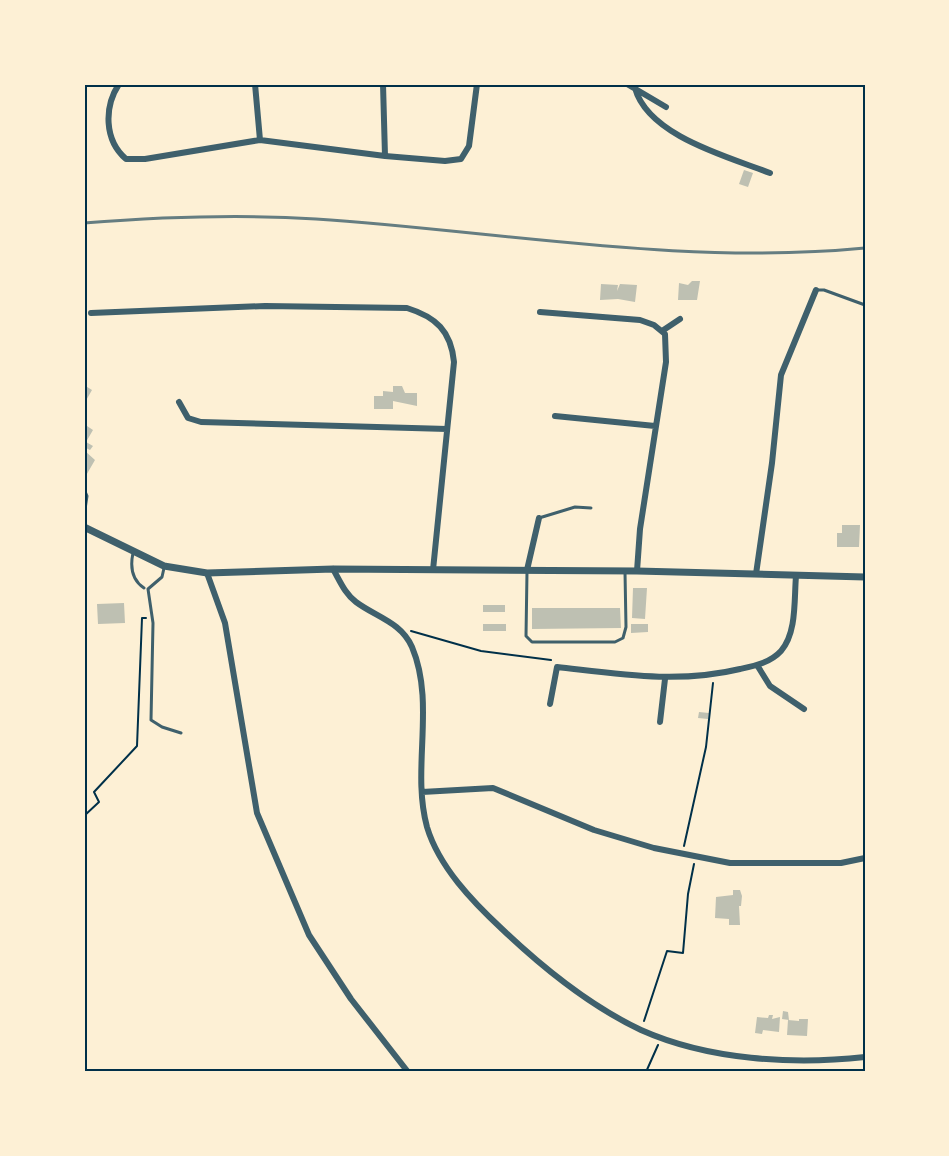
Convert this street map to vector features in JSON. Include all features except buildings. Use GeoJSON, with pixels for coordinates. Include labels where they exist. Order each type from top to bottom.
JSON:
{"type":"FeatureCollection","features":[{"type":"Feature","properties":{"kind":"street"},"geometry":{"type":"LineString","coordinates":[[119,84],[111,99],[108,114],[112,138],[118,152],[126,159],[145,159],[260,140],[445,162],[461,159],[469,146],[477,84]]}},
{"type":"Feature","properties":{"kind":"street"},"geometry":{"type":"LineString","coordinates":[[255,84],[260,140]]}},
{"type":"Feature","properties":{"kind":"street"},"geometry":{"type":"LineString","coordinates":[[383,84],[385,156]]}},
{"type":"Feature","properties":{"kind":"street"},"geometry":{"type":"LineString","coordinates":[[627,84],[666,106]]}},
{"type":"Feature","properties":{"kind":"street"},"geometry":{"type":"LineString","coordinates":[[635,88],[646,110],[680,136],[770,173]]}},
{"type":"Feature","properties":{"kind":"street"},"geometry":{"type":"LineString","coordinates":[[756,574],[772,463],[781,375],[816,290]]}},
{"type":"Feature","properties":{"kind":"street"},"geometry":{"type":"LineString","coordinates":[[91,313],[265,306],[407,308],[424,313],[438,322],[447,332],[453,352],[434,570]]}},
{"type":"Feature","properties":{"kind":"street"},"geometry":{"type":"LineString","coordinates":[[540,312],[640,320],[654,325],[662,332],[667,347],[640,529],[637,571]]}},
{"type":"Feature","properties":{"kind":"street"},"geometry":{"type":"LineString","coordinates":[[662,332],[680,319]]}},
{"type":"Feature","properties":{"kind":"street"},"geometry":{"type":"LineString","coordinates":[[179,402],[188,418],[201,422],[447,429]]}},
{"type":"Feature","properties":{"kind":"street"},"geometry":{"type":"LineString","coordinates":[[555,416],[656,426]]}},
{"type":"Feature","properties":{"kind":"street"},"geometry":{"type":"LineString","coordinates":[[527,570],[539,518]]}},
{"type":"Feature","properties":{"kind":"street"},"geometry":{"type":"LineString","coordinates":[[84,527],[164,566],[207,573],[333,569],[527,570],[865,577]]}},
{"type":"Feature","properties":{"kind":"street"},"geometry":{"type":"LineString","coordinates":[[333,569],[342,587],[356,602],[397,627],[412,648],[420,674],[424,813],[432,840],[450,872],[491,919],[563,981],[641,1030],[698,1048],[770,1058],[840,1060],[865,1057]]}},
{"type":"Feature","properties":{"kind":"street"},"geometry":{"type":"LineString","coordinates":[[207,573],[225,623],[257,813],[309,935],[351,999],[408,1072]]}},
{"type":"Feature","properties":{"kind":"street"},"geometry":{"type":"LineString","coordinates":[[550,704],[557,667],[665,679],[714,675],[757,665],[781,651],[788,639],[796,576]]}},
{"type":"Feature","properties":{"kind":"street"},"geometry":{"type":"LineString","coordinates":[[757,665],[770,686],[804,709]]}},
{"type":"Feature","properties":{"kind":"street"},"geometry":{"type":"LineString","coordinates":[[660,722],[665,679]]}},
{"type":"Feature","properties":{"kind":"street"},"geometry":{"type":"LineString","coordinates":[[422,792],[493,788],[594,830],[696,857],[767,865],[842,863],[865,858]]}},
{"type":"Feature","properties":{"kind":"lane"},"geometry":{"type":"LineString","coordinates":[[816,290],[824,290],[865,305]]}},
{"type":"Feature","properties":{"kind":"lane"},"geometry":{"type":"LineString","coordinates":[[84,489],[87,496],[84,516]]}},
{"type":"Feature","properties":{"kind":"lane"},"geometry":{"type":"LineString","coordinates":[[539,518],[575,507],[591,508]]}},
{"type":"Feature","properties":{"kind":"lane"},"geometry":{"type":"LineString","coordinates":[[134,553],[131,562],[133,576],[144,588]]}},
{"type":"Feature","properties":{"kind":"lane"},"geometry":{"type":"LineString","coordinates":[[164,566],[162,577],[148,589],[152,617],[151,720],[162,727],[181,733]]}},
{"type":"Feature","properties":{"kind":"lane"},"geometry":{"type":"LineString","coordinates":[[527,570],[526,636],[532,642],[615,642],[623,638],[626,627],[625,571]]}},
{"type":"Feature","properties":{"kind":"path"},"geometry":{"type":"LineString","coordinates":[[84,816],[99,802],[94,792],[137,746],[142,618],[152,617]]}},
{"type":"Feature","properties":{"kind":"path"},"geometry":{"type":"LineString","coordinates":[[397,627],[481,651],[549,658],[557,667]]}},
{"type":"Feature","properties":{"kind":"path"},"geometry":{"type":"LineString","coordinates":[[682,854],[705,747],[714,675]]}},
{"type":"Feature","properties":{"kind":"path"},"geometry":{"type":"LineString","coordinates":[[641,1030],[667,951],[683,953],[688,894],[696,857]]}},
{"type":"Feature","properties":{"kind":"path"},"geometry":{"type":"LineString","coordinates":[[646,1072],[662,1037]]}},
{"type":"Feature","properties":{"kind":"railway"},"geometry":{"type":"LineString","coordinates":[[84,223],[200,217],[287,217],[658,250],[727,253],[865,248]]}}]}
